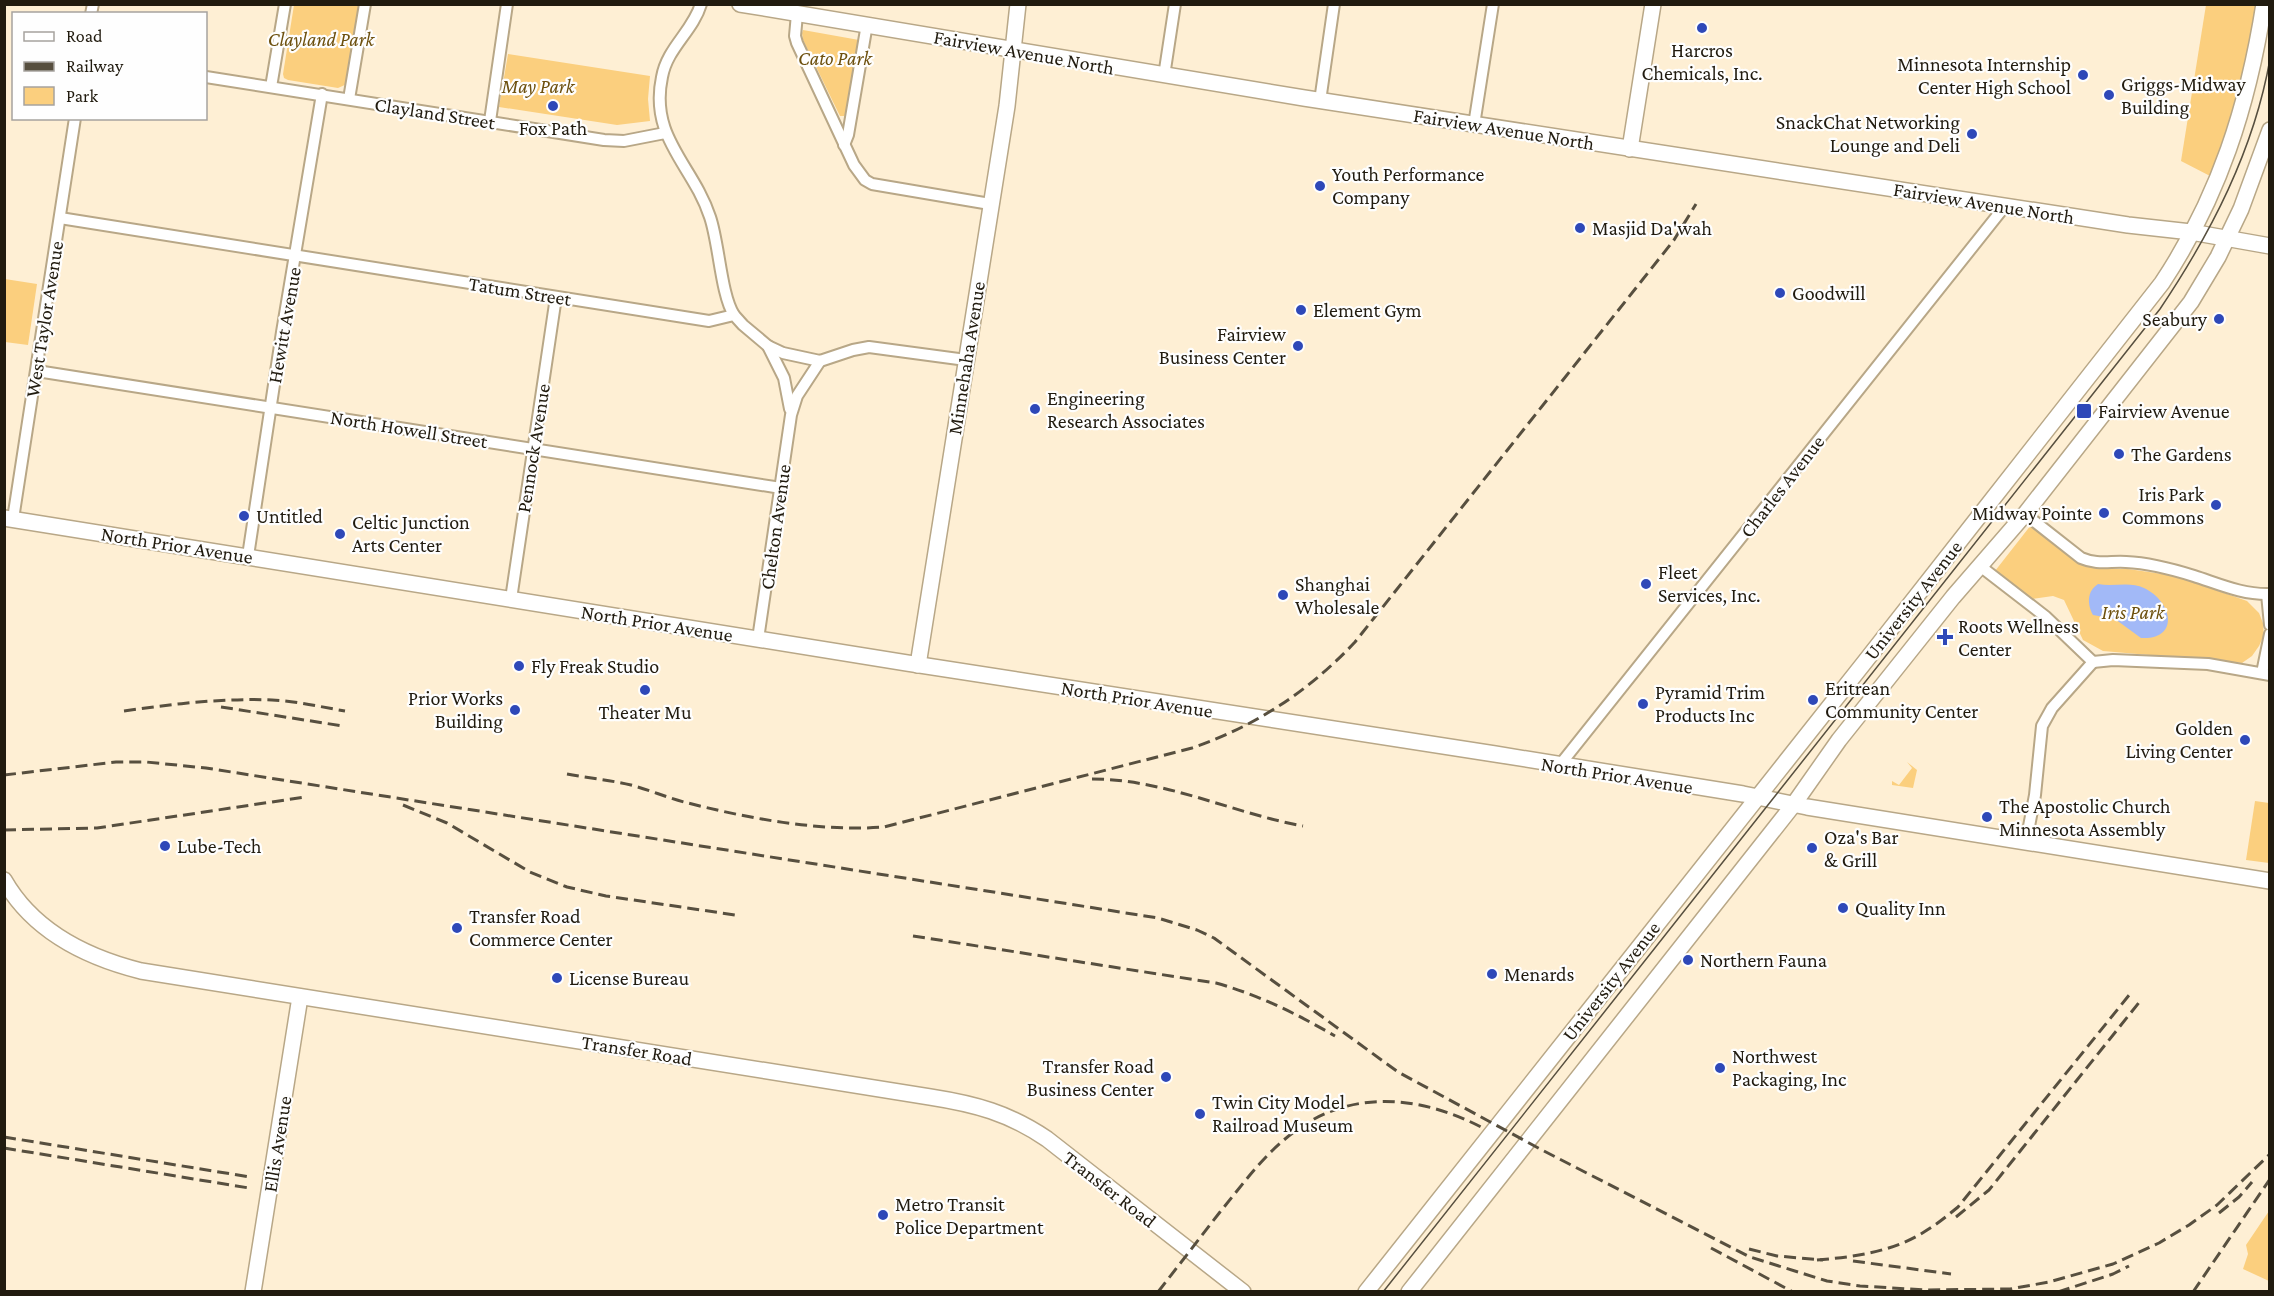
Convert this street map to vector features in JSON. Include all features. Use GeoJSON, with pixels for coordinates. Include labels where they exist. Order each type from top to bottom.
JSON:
{"type":"FeatureCollection","features":[{"type":"Feature","properties":{"kind":"street"},"geometry":{"type":"LineString","coordinates":[[271,87],[285,4]]}},
{"type":"Feature","properties":{"kind":"street"},"geometry":{"type":"LineString","coordinates":[[349,99],[366,4]]}},
{"type":"Feature","properties":{"kind":"street"},"geometry":{"type":"LineString","coordinates":[[490,121],[507,4]]}},
{"type":"Feature","properties":{"kind":"street"},"geometry":{"type":"LineString","coordinates":[[701,4],[694,20],[673,50],[662,76],[660,108],[665,133],[702,196],[709,214],[716,238],[726,295],[735,315],[743,325],[768,345],[783,353],[820,361],[869,347],[966,360]]}},
{"type":"Feature","properties":{"kind":"street","name":"Fairview Avenue North"},"geometry":{"type":"LineString","coordinates":[[740,4],[804,11],[1013,50],[1320,101],[2005,206],[2191,232],[2270,246]]}},
{"type":"Feature","properties":{"kind":"street","name":"Minnehaha Avenue"},"geometry":{"type":"LineString","coordinates":[[918,665],[1007,106],[1018,4]]}},
{"type":"Feature","properties":{"kind":"street"},"geometry":{"type":"LineString","coordinates":[[1164,76],[1176,4]]}},
{"type":"Feature","properties":{"kind":"street"},"geometry":{"type":"LineString","coordinates":[[1320,101],[1334,4]]}},
{"type":"Feature","properties":{"kind":"street"},"geometry":{"type":"LineString","coordinates":[[1474,125],[1493,4]]}},
{"type":"Feature","properties":{"kind":"street"},"geometry":{"type":"LineString","coordinates":[[1630,148],[1653,4]]}},
{"type":"Feature","properties":{"kind":"street","name":"University Avenue"},"geometry":{"type":"LineString","coordinates":[[1366,1292],[2133,322],[2170,270],[2215,185],[2235,133],[2250,84],[2264,4]]}},
{"type":"Feature","properties":{"kind":"street"},"geometry":{"type":"LineString","coordinates":[[804,11],[795,36],[797,43],[858,172],[872,184],[990,204]]}},
{"type":"Feature","properties":{"kind":"street"},"geometry":{"type":"LineString","coordinates":[[844,145],[848,135],[867,24]]}},
{"type":"Feature","properties":{"kind":"street","name":"Clayland Street"},"geometry":{"type":"LineString","coordinates":[[207,77],[604,140],[624,141],[665,133]]}},
{"type":"Feature","properties":{"kind":"street","name":"Hewitt Avenue"},"geometry":{"type":"LineString","coordinates":[[248,556],[322,94]]}},
{"type":"Feature","properties":{"kind":"street","name":"West Taylor Avenue"},"geometry":{"type":"LineString","coordinates":[[7,515],[37,371],[75,120]]}},
{"type":"Feature","properties":{"kind":"street","name":"University Avenue"},"geometry":{"type":"LineString","coordinates":[[1409,1292],[1794,804],[1839,740],[1953,597],[2025,514],[2181,316],[2200,288],[2227,239],[2247,195],[2270,130]]}},
{"type":"Feature","properties":{"kind":"street","name":"Charles Avenue"},"geometry":{"type":"LineString","coordinates":[[1559,766],[2005,206]]}},
{"type":"Feature","properties":{"kind":"street","name":"Tatum Street"},"geometry":{"type":"LineString","coordinates":[[60,218],[709,321],[735,315]]}},
{"type":"Feature","properties":{"kind":"street","name":"Pennock Avenue"},"geometry":{"type":"LineString","coordinates":[[511,599],[556,297]]}},
{"type":"Feature","properties":{"kind":"street","name":"Chelton Avenue"},"geometry":{"type":"LineString","coordinates":[[768,345],[784,378],[791,415]]}},
{"type":"Feature","properties":{"kind":"street","name":"Chelton Avenue"},"geometry":{"type":"LineString","coordinates":[[758,639],[791,415],[797,396],[820,361]]}},
{"type":"Feature","properties":{"kind":"street","name":"North Howell Street"},"geometry":{"type":"LineString","coordinates":[[37,371],[781,488]]}},
{"type":"Feature","properties":{"kind":"street"},"geometry":{"type":"LineString","coordinates":[[2025,514],[2081,558],[2089,561],[2149,565],[2193,575],[2231,589],[2268,594],[2270,625]]}},
{"type":"Feature","properties":{"kind":"street","name":"North Prior Avenue"},"geometry":{"type":"LineString","coordinates":[[7,515],[918,665],[1495,754],[2270,880]]}},
{"type":"Feature","properties":{"kind":"street"},"geometry":{"type":"LineString","coordinates":[[1980,566],[2046,617],[2093,662]]}},
{"type":"Feature","properties":{"kind":"street"},"geometry":{"type":"LineString","coordinates":[[2026,842],[2036,788],[2042,726],[2052,708],[2093,662],[2113,660],[2208,663],[2266,674],[2270,634]]}},
{"type":"Feature","properties":{"kind":"street","name":"Transfer Road"},"geometry":{"type":"LineString","coordinates":[[5,881],[20,903],[38,922],[56,936],[97,957],[141,971],[939,1098],[987,1109],[1017,1120],[1047,1139],[1243,1292]]}},
{"type":"Feature","properties":{"kind":"street","name":"Ellis Avenue"},"geometry":{"type":"LineString","coordinates":[[253,1292],[300,997]]}},
{"type":"Feature","properties":{"kind":"green space","name":"Clayland Park"},"geometry":{"type":"Polygon","coordinates":[[[294,5],[359,5],[347,84],[338,88],[284,78],[294,5]]]}},
{"type":"Feature","properties":{"kind":"green space"},"geometry":{"type":"Polygon","coordinates":[[[2206,5],[2258,5],[2244,84],[2212,177],[2181,161],[2206,5]]]}},
{"type":"Feature","properties":{"kind":"green space","name":"Cato Park"},"geometry":{"type":"Polygon","coordinates":[[[803,30],[859,40],[847,114],[844,116],[840,116],[803,40],[803,30]]]}},
{"type":"Feature","properties":{"kind":"green space","name":"May Park"},"geometry":{"type":"Polygon","coordinates":[[[508,54],[650,76],[648,99],[650,121],[617,125],[499,107],[508,54]]]}},
{"type":"Feature","properties":{"kind":"green space"},"geometry":{"type":"Polygon","coordinates":[[[5,279],[37,284],[28,345],[5,342],[5,279]]]}},
{"type":"Feature","properties":{"kind":"green space","name":"Iris Park"},"geometry":{"type":"Polygon","coordinates":[[[2031,525],[2084,566],[2176,576],[2247,601],[2259,613],[2263,623],[2264,635],[2259,646],[2252,656],[2242,663],[2103,651],[2083,640],[2064,600],[2053,596],[2032,599],[1995,571],[2031,525]]]}},
{"type":"Feature","properties":{"kind":"green space"},"geometry":{"type":"Polygon","coordinates":[[[1907,762],[1917,770],[1913,788],[1892,785],[1892,781],[1899,785],[1912,768],[1907,762]]]}},
{"type":"Feature","properties":{"kind":"green space"},"geometry":{"type":"Polygon","coordinates":[[[2255,801],[2269,803],[2269,863],[2246,860],[2255,801]]]}},
{"type":"Feature","properties":{"kind":"green space"},"geometry":{"type":"Polygon","coordinates":[[[2269,1211],[2269,1281],[2243,1269],[2248,1254],[2246,1245],[2269,1211]]]}},
{"type":"Feature","properties":{"kind":"water"},"geometry":{"type":"Polygon","coordinates":[[[2098,584],[2139,586],[2154,594],[2166,610],[2167,626],[2162,633],[2154,637],[2141,638],[2115,619],[2093,615],[2089,598],[2092,590],[2098,584]]]}},
{"type":"Feature","properties":{"kind":"tram line"},"geometry":{"type":"LineString","coordinates":[[1383,1292],[2160,309],[2196,251],[2228,190],[2253,126],[2270,59]]}},
{"type":"Feature","properties":{"kind":"railway"},"geometry":{"type":"LineString","coordinates":[[567,774],[631,785],[684,802],[757,818],[809,826],[884,827],[1192,748],[1260,718],[1319,676],[1355,642],[1674,240],[1696,204]]}},
{"type":"Feature","properties":{"kind":"railway"},"geometry":{"type":"LineString","coordinates":[[124,711],[235,700],[272,700],[345,711]]}},
{"type":"Feature","properties":{"kind":"railway"},"geometry":{"type":"LineString","coordinates":[[221,707],[343,726]]}},
{"type":"Feature","properties":{"kind":"railway"},"geometry":{"type":"LineString","coordinates":[[4,775],[116,762],[146,762],[206,768],[1158,918],[1197,930],[1214,938],[1398,1072],[1542,1150],[1750,1257],[1827,1281],[1860,1286],[1927,1290],[2010,1289],[2049,1282],[2113,1264],[2159,1243],[2189,1225],[2217,1205],[2270,1154]]}},
{"type":"Feature","properties":{"kind":"railway"},"geometry":{"type":"LineString","coordinates":[[1092,779],[1119,780],[1172,790],[1303,826]]}},
{"type":"Feature","properties":{"kind":"railway"},"geometry":{"type":"LineString","coordinates":[[4,830],[97,828],[305,797]]}},
{"type":"Feature","properties":{"kind":"railway"},"geometry":{"type":"LineString","coordinates":[[403,805],[447,823],[530,872],[567,887],[606,896],[735,915]]}},
{"type":"Feature","properties":{"kind":"railway"},"geometry":{"type":"LineString","coordinates":[[913,936],[1216,983],[1277,1006],[1335,1036]]}},
{"type":"Feature","properties":{"kind":"railway"},"geometry":{"type":"LineString","coordinates":[[1817,1260],[1886,1249],[1912,1239],[1958,1207],[2130,994]]}},
{"type":"Feature","properties":{"kind":"railway"},"geometry":{"type":"LineString","coordinates":[[1956,1217],[1989,1190],[2141,1000]]}},
{"type":"Feature","properties":{"kind":"railway"},"geometry":{"type":"LineString","coordinates":[[1158,1292],[1263,1160],[1294,1132],[1316,1118],[1339,1108],[1363,1103],[1387,1102],[1436,1109],[1483,1128]]}},
{"type":"Feature","properties":{"kind":"railway"},"geometry":{"type":"LineString","coordinates":[[4,1137],[250,1177]]}},
{"type":"Feature","properties":{"kind":"railway"},"geometry":{"type":"LineString","coordinates":[[4,1148],[249,1188]]}},
{"type":"Feature","properties":{"kind":"railway"},"geometry":{"type":"LineString","coordinates":[[2193,1292],[2270,1179]]}},
{"type":"Feature","properties":{"kind":"railway"},"geometry":{"type":"LineString","coordinates":[[2219,1213],[2239,1197],[2252,1182]]}},
{"type":"Feature","properties":{"kind":"railway"},"geometry":{"type":"LineString","coordinates":[[1711,1248],[1793,1292]]}},
{"type":"Feature","properties":{"kind":"railway"},"geometry":{"type":"LineString","coordinates":[[1749,1249],[1777,1256],[1823,1260]]}},
{"type":"Feature","properties":{"kind":"railway"},"geometry":{"type":"LineString","coordinates":[[1853,1261],[1951,1274]]}},
{"type":"Feature","properties":{"kind":"railway"},"geometry":{"type":"LineString","coordinates":[[2058,1292],[2113,1274],[2129,1266]]}},
{"type":"Feature","properties":{"kind":"place","name":"Harcros Chemicals, Inc."},"geometry":{"type":"Point","coordinates":[1702,28]}},
{"type":"Feature","properties":{"kind":"place","name":"Minnesota Internship Center High School"},"geometry":{"type":"Point","coordinates":[2083,75]}},
{"type":"Feature","properties":{"kind":"place","name":"Griggs-Midway Building"},"geometry":{"type":"Point","coordinates":[2109,95]}},
{"type":"Feature","properties":{"kind":"place","name":"Fox Path"},"geometry":{"type":"Point","coordinates":[553,106]}},
{"type":"Feature","properties":{"kind":"place","name":"SnackChat Networking Lounge and Deli"},"geometry":{"type":"Point","coordinates":[1972,134]}},
{"type":"Feature","properties":{"kind":"place","name":"Youth Performance Company"},"geometry":{"type":"Point","coordinates":[1320,186]}},
{"type":"Feature","properties":{"kind":"place","name":"Masjid Da'wah"},"geometry":{"type":"Point","coordinates":[1580,228]}},
{"type":"Feature","properties":{"kind":"place","name":"Goodwill"},"geometry":{"type":"Point","coordinates":[1780,293]}},
{"type":"Feature","properties":{"kind":"place","name":"Element Gym"},"geometry":{"type":"Point","coordinates":[1301,310]}},
{"type":"Feature","properties":{"kind":"place","name":"Seabury"},"geometry":{"type":"Point","coordinates":[2219,319]}},
{"type":"Feature","properties":{"kind":"place","name":"Fairview Business Center"},"geometry":{"type":"Point","coordinates":[1298,346]}},
{"type":"Feature","properties":{"kind":"place","name":"Engineering Research Associates"},"geometry":{"type":"Point","coordinates":[1035,409]}},
{"type":"Feature","properties":{"kind":"place","name":"Fairview Avenue"},"geometry":{"type":"Point","coordinates":[2084,411]}},
{"type":"Feature","properties":{"kind":"place","name":"The Gardens"},"geometry":{"type":"Point","coordinates":[2119,454]}},
{"type":"Feature","properties":{"kind":"place","name":"Iris Park Commons"},"geometry":{"type":"Point","coordinates":[2216,505]}},
{"type":"Feature","properties":{"kind":"place","name":"Midway Pointe"},"geometry":{"type":"Point","coordinates":[2104,513]}},
{"type":"Feature","properties":{"kind":"place","name":"Untitled"},"geometry":{"type":"Point","coordinates":[244,516]}},
{"type":"Feature","properties":{"kind":"place","name":"Celtic Junction Arts Center"},"geometry":{"type":"Point","coordinates":[340,534]}},
{"type":"Feature","properties":{"kind":"place","name":"Fleet Services, Inc."},"geometry":{"type":"Point","coordinates":[1646,584]}},
{"type":"Feature","properties":{"kind":"place","name":"Shanghai Wholesale"},"geometry":{"type":"Point","coordinates":[1283,595]}},
{"type":"Feature","properties":{"kind":"place","name":"Roots Wellness Center"},"geometry":{"type":"Point","coordinates":[1945,637]}},
{"type":"Feature","properties":{"kind":"place","name":"Fly Freak Studio"},"geometry":{"type":"Point","coordinates":[519,666]}},
{"type":"Feature","properties":{"kind":"place","name":"Theater Mu"},"geometry":{"type":"Point","coordinates":[645,690]}},
{"type":"Feature","properties":{"kind":"place","name":"Eritrean Community Center"},"geometry":{"type":"Point","coordinates":[1813,700]}},
{"type":"Feature","properties":{"kind":"place","name":"Pyramid Trim Products Inc"},"geometry":{"type":"Point","coordinates":[1643,704]}},
{"type":"Feature","properties":{"kind":"place","name":"Prior Works Building"},"geometry":{"type":"Point","coordinates":[515,710]}},
{"type":"Feature","properties":{"kind":"place","name":"Golden Living Center"},"geometry":{"type":"Point","coordinates":[2245,740]}},
{"type":"Feature","properties":{"kind":"place","name":"The Apostolic Church Minnesota Assembly"},"geometry":{"type":"Point","coordinates":[1987,817]}},
{"type":"Feature","properties":{"kind":"place","name":"Lube-Tech"},"geometry":{"type":"Point","coordinates":[165,846]}},
{"type":"Feature","properties":{"kind":"place","name":"Oza's Bar & Grill"},"geometry":{"type":"Point","coordinates":[1812,848]}},
{"type":"Feature","properties":{"kind":"place","name":"Quality Inn"},"geometry":{"type":"Point","coordinates":[1843,908]}},
{"type":"Feature","properties":{"kind":"place","name":"Transfer Road Commerce Center"},"geometry":{"type":"Point","coordinates":[457,928]}},
{"type":"Feature","properties":{"kind":"place","name":"Northern Fauna"},"geometry":{"type":"Point","coordinates":[1688,960]}},
{"type":"Feature","properties":{"kind":"place","name":"Menards"},"geometry":{"type":"Point","coordinates":[1492,974]}},
{"type":"Feature","properties":{"kind":"place","name":"License Bureau"},"geometry":{"type":"Point","coordinates":[557,978]}},
{"type":"Feature","properties":{"kind":"place","name":"Northwest Packaging, Inc"},"geometry":{"type":"Point","coordinates":[1720,1068]}},
{"type":"Feature","properties":{"kind":"place","name":"Transfer Road Business Center"},"geometry":{"type":"Point","coordinates":[1166,1077]}},
{"type":"Feature","properties":{"kind":"place","name":"Twin City Model Railroad Museum"},"geometry":{"type":"Point","coordinates":[1200,1114]}},
{"type":"Feature","properties":{"kind":"place","name":"Metro Transit Police Department"},"geometry":{"type":"Point","coordinates":[883,1215]}}]}
